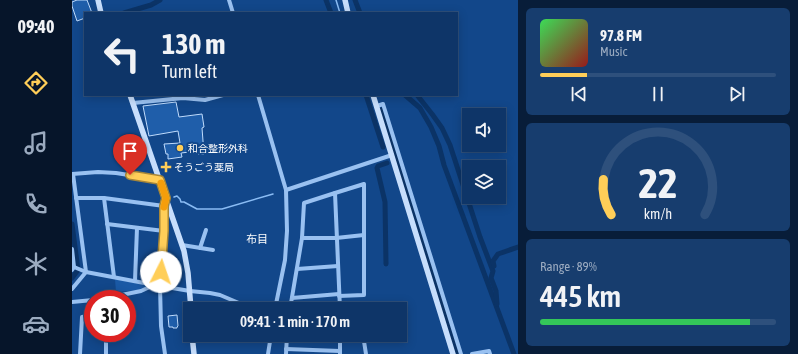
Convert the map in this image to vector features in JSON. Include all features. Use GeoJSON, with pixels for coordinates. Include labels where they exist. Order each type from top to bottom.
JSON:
{"type":"FeatureCollection","features":[{"type":"Feature","properties":{"kind":"street"},"geometry":{"type":"LineString","coordinates":[[98,0],[101,12]]}},
{"type":"Feature","properties":{"kind":"street"},"geometry":{"type":"LineString","coordinates":[[229,0],[233,12]]}},
{"type":"Feature","properties":{"kind":"street"},"geometry":{"type":"LineString","coordinates":[[345,0],[348,12]]}},
{"type":"Feature","properties":{"kind":"street"},"geometry":{"type":"LineString","coordinates":[[130,96],[184,251],[191,302]]}},
{"type":"Feature","properties":{"kind":"street"},"geometry":{"type":"LineString","coordinates":[[133,103],[183,98],[205,100],[219,96]]}},
{"type":"Feature","properties":{"kind":"street"},"geometry":{"type":"LineString","coordinates":[[258,96],[286,190],[287,231],[285,260],[276,302]]}},
{"type":"Feature","properties":{"kind":"street"},"geometry":{"type":"LineString","coordinates":[[373,96],[453,354]]}},
{"type":"Feature","properties":{"kind":"street"},"geometry":{"type":"LineString","coordinates":[[377,106],[383,104],[461,354]]}},
{"type":"Feature","properties":{"kind":"street"},"geometry":{"type":"LineString","coordinates":[[286,190],[392,155]]}},
{"type":"Feature","properties":{"kind":"street"},"geometry":{"type":"LineString","coordinates":[[72,289],[86,272],[72,174],[98,172],[116,173],[160,180]]}},
{"type":"Feature","properties":{"kind":"street"},"geometry":{"type":"LineString","coordinates":[[291,302],[302,238],[304,203],[364,184],[364,295],[292,298]]}},
{"type":"Feature","properties":{"kind":"street"},"geometry":{"type":"LineString","coordinates":[[335,194],[340,302]]}},
{"type":"Feature","properties":{"kind":"street"},"geometry":{"type":"LineString","coordinates":[[76,198],[104,198],[164,206]]}},
{"type":"Feature","properties":{"kind":"street"},"geometry":{"type":"LineString","coordinates":[[104,198],[114,277]]}},
{"type":"Feature","properties":{"kind":"street"},"geometry":{"type":"LineString","coordinates":[[165,354],[161,326],[160,286],[164,231],[164,206],[166,198]]}},
{"type":"Feature","properties":{"kind":"street"},"geometry":{"type":"LineString","coordinates":[[107,224],[164,231]]}},
{"type":"Feature","properties":{"kind":"street"},"geometry":{"type":"LineString","coordinates":[[135,281],[137,228]]}},
{"type":"Feature","properties":{"kind":"street"},"geometry":{"type":"LineString","coordinates":[[200,248],[206,230]]}},
{"type":"Feature","properties":{"kind":"street"},"geometry":{"type":"LineString","coordinates":[[302,238],[336,238],[364,235]]}},
{"type":"Feature","properties":{"kind":"street"},"geometry":{"type":"LineString","coordinates":[[182,245],[213,250]]}},
{"type":"Feature","properties":{"kind":"street"},"geometry":{"type":"LineString","coordinates":[[72,248],[76,269],[154,285],[220,295],[236,302]]}},
{"type":"Feature","properties":{"kind":"street"},"geometry":{"type":"LineString","coordinates":[[297,269],[338,266]]}},
{"type":"Feature","properties":{"kind":"street"},"geometry":{"type":"LineString","coordinates":[[136,292],[154,285]]}},
{"type":"Feature","properties":{"kind":"street"},"geometry":{"type":"LineString","coordinates":[[72,302],[84,301]]}},
{"type":"Feature","properties":{"kind":"street"},"geometry":{"type":"LineString","coordinates":[[80,354],[82,317],[84,317]]}},
{"type":"Feature","properties":{"kind":"street"},"geometry":{"type":"LineString","coordinates":[[106,342],[106,354]]}},
{"type":"Feature","properties":{"kind":"street"},"geometry":{"type":"LineString","coordinates":[[193,342],[194,354]]}},
{"type":"Feature","properties":{"kind":"street"},"geometry":{"type":"LineString","coordinates":[[268,354],[270,342]]}},
{"type":"Feature","properties":{"kind":"street"},"geometry":{"type":"LineString","coordinates":[[286,342],[286,354]]}},
{"type":"Feature","properties":{"kind":"street"},"geometry":{"type":"LineString","coordinates":[[364,342],[366,354]]}},
{"type":"Feature","properties":{"kind":"street"},"geometry":{"type":"LineString","coordinates":[[286,349],[312,352],[340,352]]}},
{"type":"Feature","properties":{"kind":"street"},"geometry":{"type":"LineString","coordinates":[[472,354],[489,351],[490,354]]}},
{"type":"Feature","properties":{"kind":"shaded area"},"geometry":{"type":"Polygon","coordinates":[[[115,279],[150,286],[140,290],[116,290],[115,279]]]}},
{"type":"Feature","properties":{"kind":"building"},"geometry":{"type":"Polygon","coordinates":[[[77,0],[87,0],[92,12],[84,12],[84,18],[77,21],[72,2],[77,0]]]}},
{"type":"Feature","properties":{"kind":"building"},"geometry":{"type":"Polygon","coordinates":[[[176,102],[179,117],[202,114],[204,127],[202,128],[204,154],[198,154],[198,151],[181,153],[182,157],[168,159],[168,154],[166,154],[164,144],[180,143],[178,131],[149,136],[143,106],[176,102]]]}},
{"type":"Feature","properties":{"kind":"building"},"geometry":{"type":"Polygon","coordinates":[[[177,315],[177,328],[169,327],[168,316],[177,315]]]}},
{"type":"Feature","properties":{"kind":"waterway"},"geometry":{"type":"LineString","coordinates":[[127,12],[151,5],[160,0]]}},
{"type":"Feature","properties":{"kind":"waterway"},"geometry":{"type":"LineString","coordinates":[[326,0],[331,12]]}},
{"type":"Feature","properties":{"kind":"waterway"},"geometry":{"type":"LineString","coordinates":[[336,0],[340,12]]}},
{"type":"Feature","properties":{"kind":"waterway"},"geometry":{"type":"LineString","coordinates":[[355,0],[360,12]]}},
{"type":"Feature","properties":{"kind":"waterway"},"geometry":{"type":"LineString","coordinates":[[366,96],[383,147]]}},
{"type":"Feature","properties":{"kind":"waterway"},"geometry":{"type":"LineString","coordinates":[[406,96],[420,108],[431,127],[439,146],[444,165],[514,354]]}},
{"type":"Feature","properties":{"kind":"waterway"},"geometry":{"type":"LineString","coordinates":[[418,96],[442,128],[450,145],[480,237],[493,271],[491,278],[496,291],[497,304]]}},
{"type":"Feature","properties":{"kind":"waterway"},"geometry":{"type":"LineString","coordinates":[[382,110],[458,354]]}},
{"type":"Feature","properties":{"kind":"waterway"},"geometry":{"type":"LineString","coordinates":[[386,264],[385,202],[377,168],[378,166],[387,163]]}},
{"type":"Feature","properties":{"kind":"waterway"},"geometry":{"type":"LineString","coordinates":[[174,197],[177,196],[181,202],[184,202],[197,209],[222,209],[273,194]]}},
{"type":"Feature","properties":{"kind":"waterway"},"geometry":{"type":"LineString","coordinates":[[72,224],[78,270],[72,278]]}},
{"type":"Feature","properties":{"kind":"waterway"},"geometry":{"type":"LineString","coordinates":[[494,266],[493,261],[498,254],[518,247]]}},
{"type":"Feature","properties":{"kind":"slow traffic"},"geometry":{"type":"LineString","coordinates":[[161,183],[166,198],[164,207]]}},
{"type":"Feature","properties":{"kind":"place","name":"和合整形外科"},"geometry":{"type":"Point","coordinates":[180,148]}},
{"type":"Feature","properties":{"kind":"place","name":"そうごう薬局"},"geometry":{"type":"Point","coordinates":[166,167]}},
{"type":"Feature","properties":{"kind":"district","name":"布目"},"geometry":{"type":"Point","coordinates":[257,239]}},
{"type":"Feature","properties":{"kind":"route"},"geometry":{"type":"LineString","coordinates":[[130,175],[160,180],[166,198],[164,206],[161,272]]}}]}
